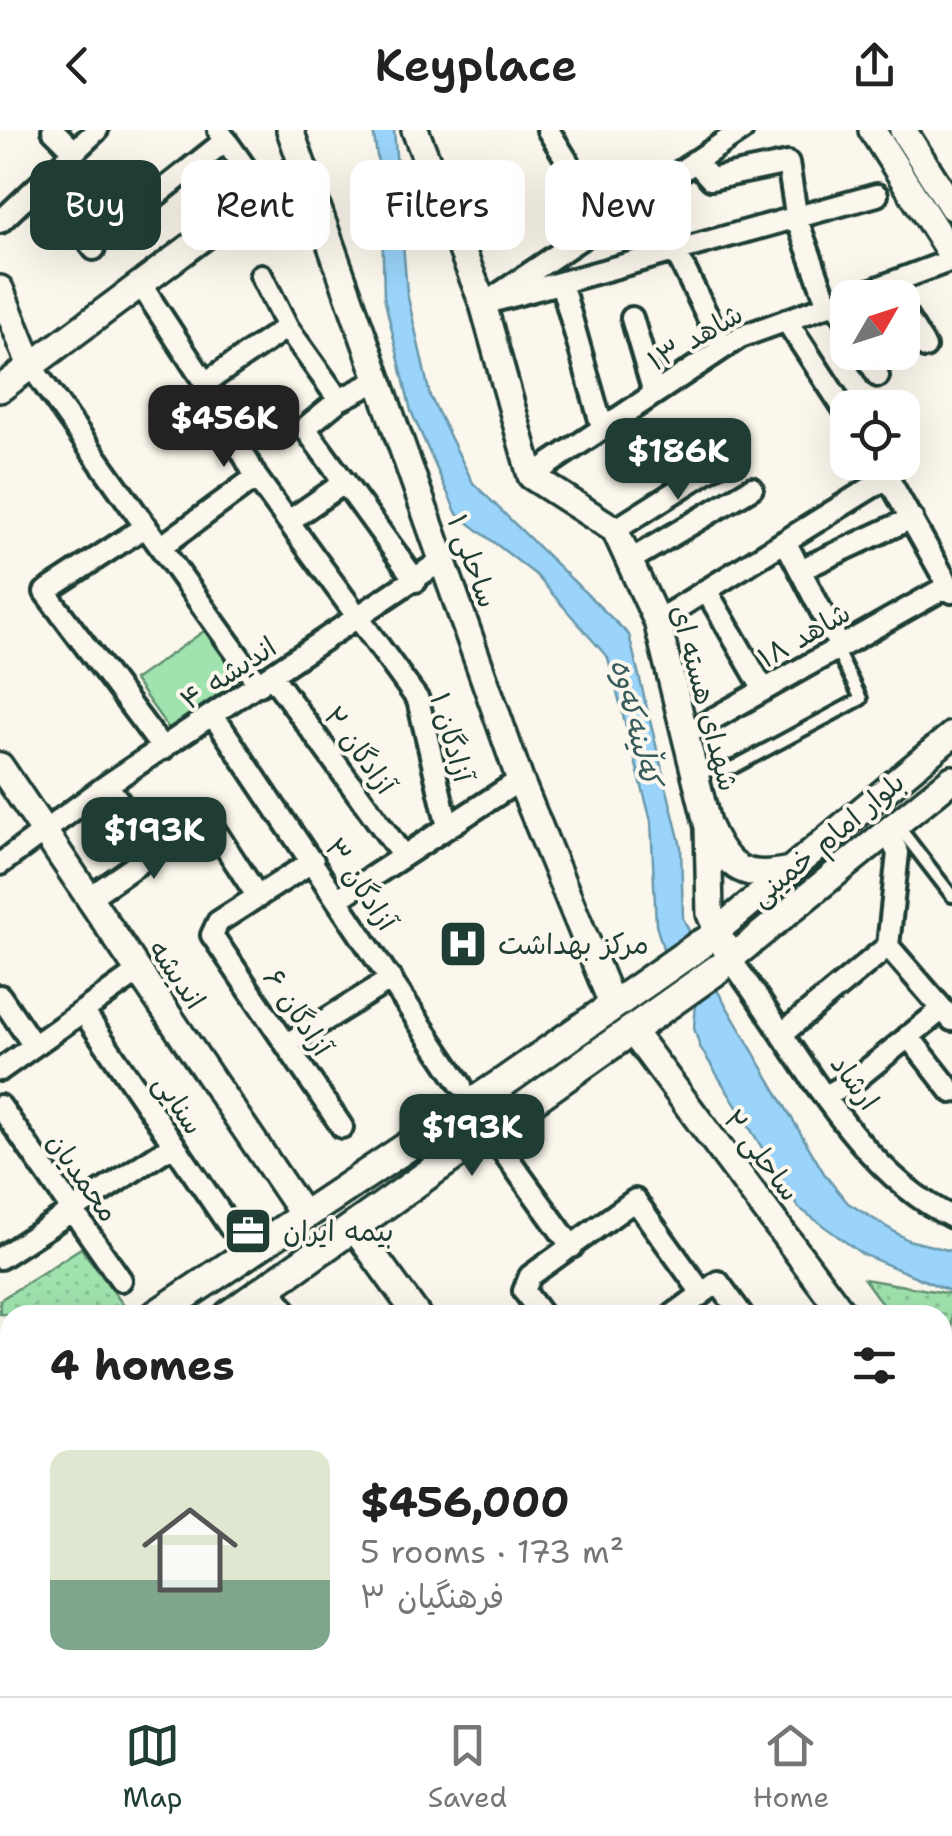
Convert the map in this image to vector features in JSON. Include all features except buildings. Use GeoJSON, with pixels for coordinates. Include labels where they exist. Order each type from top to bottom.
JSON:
{"type":"FeatureCollection","features":[{"type":"Feature","properties":{"kind":"main road"},"geometry":{"type":"LineString","coordinates":[[171,1305],[708,938]]}},
{"type":"Feature","properties":{"kind":"main road"},"geometry":{"type":"LineString","coordinates":[[242,1305],[724,964]]}},
{"type":"Feature","properties":{"kind":"street"},"geometry":{"type":"LineString","coordinates":[[53,130],[73,150]]}},
{"type":"Feature","properties":{"kind":"street"},"geometry":{"type":"LineString","coordinates":[[64,160],[97,130]]}},
{"type":"Feature","properties":{"kind":"street","name":"ساحلی ۱"},"geometry":{"type":"LineString","coordinates":[[290,130],[298,160]]}},
{"type":"Feature","properties":{"kind":"street"},"geometry":{"type":"LineString","coordinates":[[416,130],[484,304],[531,476],[615,530],[736,453]]}},
{"type":"Feature","properties":{"kind":"street"},"geometry":{"type":"LineString","coordinates":[[548,130],[567,160]]}},
{"type":"Feature","properties":{"kind":"street"},"geometry":{"type":"LineString","coordinates":[[696,130],[711,179],[788,163],[797,220],[830,282]]}},
{"type":"Feature","properties":{"kind":"street"},"geometry":{"type":"LineString","coordinates":[[691,164],[742,130]]}},
{"type":"Feature","properties":{"kind":"street"},"geometry":{"type":"LineString","coordinates":[[872,130],[952,258]]}},
{"type":"Feature","properties":{"kind":"street"},"geometry":{"type":"LineString","coordinates":[[903,130],[952,207]]}},
{"type":"Feature","properties":{"kind":"street"},"geometry":{"type":"LineString","coordinates":[[161,192],[222,135],[240,160]]}},
{"type":"Feature","properties":{"kind":"street"},"geometry":{"type":"LineString","coordinates":[[0,222],[30,194]]}},
{"type":"Feature","properties":{"kind":"street"},"geometry":{"type":"LineString","coordinates":[[484,304],[562,286],[878,195]]}},
{"type":"Feature","properties":{"kind":"street"},"geometry":{"type":"LineString","coordinates":[[0,389],[187,250]]}},
{"type":"Feature","properties":{"kind":"street","name":"ساحلی ۱"},"geometry":{"type":"LineString","coordinates":[[330,250],[520,780],[613,1006]]}},
{"type":"Feature","properties":{"kind":"street"},"geometry":{"type":"LineString","coordinates":[[484,304],[564,250]]}},
{"type":"Feature","properties":{"kind":"street"},"geometry":{"type":"LineString","coordinates":[[674,250],[723,348]]}},
{"type":"Feature","properties":{"kind":"street","name":"شاهد ۱۳"},"geometry":{"type":"LineString","coordinates":[[911,280],[952,258]]}},
{"type":"Feature","properties":{"kind":"street"},"geometry":{"type":"LineString","coordinates":[[261,276],[288,326],[339,400]]}},
{"type":"Feature","properties":{"kind":"street","name":"آزادگان ۱"},"geometry":{"type":"LineString","coordinates":[[141,285],[205,384],[256,477],[418,700],[448,827]]}},
{"type":"Feature","properties":{"kind":"street"},"geometry":{"type":"LineString","coordinates":[[562,286],[602,426]]}},
{"type":"Feature","properties":{"kind":"street"},"geometry":{"type":"LineString","coordinates":[[0,289],[31,366]]}},
{"type":"Feature","properties":{"kind":"street","name":"شاهد ۱۳"},"geometry":{"type":"LineString","coordinates":[[531,476],[723,348],[830,305]]}},
{"type":"Feature","properties":{"kind":"street"},"geometry":{"type":"LineString","coordinates":[[632,318],[654,393]]}},
{"type":"Feature","properties":{"kind":"street"},"geometry":{"type":"LineString","coordinates":[[786,320],[832,390]]}},
{"type":"Feature","properties":{"kind":"street"},"geometry":{"type":"LineString","coordinates":[[205,384],[288,326]]}},
{"type":"Feature","properties":{"kind":"street"},"geometry":{"type":"LineString","coordinates":[[920,340],[924,347]]}},
{"type":"Feature","properties":{"kind":"street","name":"آزادگان ۲"},"geometry":{"type":"LineString","coordinates":[[31,366],[162,548],[403,856]]}},
{"type":"Feature","properties":{"kind":"street"},"geometry":{"type":"LineString","coordinates":[[874,370],[878,376]]}},
{"type":"Feature","properties":{"kind":"street"},"geometry":{"type":"LineString","coordinates":[[377,381],[339,400],[305,428],[416,581]]}},
{"type":"Feature","properties":{"kind":"street"},"geometry":{"type":"LineString","coordinates":[[162,548],[256,477]]}},
{"type":"Feature","properties":{"kind":"street"},"geometry":{"type":"LineString","coordinates":[[658,621],[785,541],[869,480]]}},
{"type":"Feature","properties":{"kind":"street"},"geometry":{"type":"LineString","coordinates":[[889,480],[950,589]]}},
{"type":"Feature","properties":{"kind":"street"},"geometry":{"type":"LineString","coordinates":[[289,521],[345,482]]}},
{"type":"Feature","properties":{"kind":"street"},"geometry":{"type":"LineString","coordinates":[[630,561],[752,488]]}},
{"type":"Feature","properties":{"kind":"street"},"geometry":{"type":"LineString","coordinates":[[800,570],[912,518]]}},
{"type":"Feature","properties":{"kind":"street"},"geometry":{"type":"LineString","coordinates":[[146,526],[46,592],[164,749]]}},
{"type":"Feature","properties":{"kind":"street","name":"شهدای هسته ای"},"geometry":{"type":"LineString","coordinates":[[615,530],[658,621],[698,772],[708,827],[708,938]]}},
{"type":"Feature","properties":{"kind":"street"},"geometry":{"type":"LineString","coordinates":[[785,541],[838,648]]}},
{"type":"Feature","properties":{"kind":"street","name":"اندیشه ۴"},"geometry":{"type":"LineString","coordinates":[[0,864],[107,786],[441,561]]}},
{"type":"Feature","properties":{"kind":"street","name":"شاهد ۱۸"},"geometry":{"type":"LineString","coordinates":[[688,733],[950,589]]}},
{"type":"Feature","properties":{"kind":"street"},"geometry":{"type":"LineString","coordinates":[[706,590],[764,690]]}},
{"type":"Feature","properties":{"kind":"street","name":"آزادگان ۳"},"geometry":{"type":"LineString","coordinates":[[214,715],[461,1084]]}},
{"type":"Feature","properties":{"kind":"street","name":"بلوار امام خمینی"},"geometry":{"type":"LineString","coordinates":[[708,938],[952,735]]}},
{"type":"Feature","properties":{"kind":"street","name":"اندیشه"},"geometry":{"type":"LineString","coordinates":[[0,766],[304,1216]]}},
{"type":"Feature","properties":{"kind":"street","name":"بلوار امام خمینی"},"geometry":{"type":"LineString","coordinates":[[724,964],[952,779]]}},
{"type":"Feature","properties":{"kind":"street","name":"آزادگان ۱"},"geometry":{"type":"LineString","coordinates":[[338,900],[520,780]]}},
{"type":"Feature","properties":{"kind":"street"},"geometry":{"type":"LineString","coordinates":[[107,786],[155,851]]}},
{"type":"Feature","properties":{"kind":"street"},"geometry":{"type":"LineString","coordinates":[[90,898],[200,820],[210,823],[258,897],[313,861]]}},
{"type":"Feature","properties":{"kind":"street"},"geometry":{"type":"LineString","coordinates":[[708,827],[718,848],[748,874],[761,877],[790,870]]}},
{"type":"Feature","properties":{"kind":"street"},"geometry":{"type":"LineString","coordinates":[[782,1033],[888,946],[898,853],[893,829]]}},
{"type":"Feature","properties":{"kind":"street","name":"آزادگان ۶"},"geometry":{"type":"LineString","coordinates":[[258,897],[213,928],[212,934],[342,1127]]}},
{"type":"Feature","properties":{"kind":"street"},"geometry":{"type":"LineString","coordinates":[[708,938],[724,964]]}},
{"type":"Feature","properties":{"kind":"street"},"geometry":{"type":"LineString","coordinates":[[828,1095],[908,1036],[946,1016],[888,946]]}},
{"type":"Feature","properties":{"kind":"street","name":"ارشاد"},"geometry":{"type":"LineString","coordinates":[[724,964],[782,1033],[864,1146],[913,1196],[947,1207]]}},
{"type":"Feature","properties":{"kind":"street"},"geometry":{"type":"LineString","coordinates":[[0,1070],[138,972]]}},
{"type":"Feature","properties":{"kind":"street"},"geometry":{"type":"LineString","coordinates":[[288,1044],[391,979]]}},
{"type":"Feature","properties":{"kind":"street"},"geometry":{"type":"LineString","coordinates":[[0,996],[34,1046]]}},
{"type":"Feature","properties":{"kind":"street","name":"سنایی"},"geometry":{"type":"LineString","coordinates":[[83,1011],[230,1227]]}},
{"type":"Feature","properties":{"kind":"street","name":"ساحلی ۲"},"geometry":{"type":"LineString","coordinates":[[632,1031],[837,1305]]}},
{"type":"Feature","properties":{"kind":"street"},"geometry":{"type":"LineString","coordinates":[[908,1036],[952,1092]]}},
{"type":"Feature","properties":{"kind":"street","name":"محمدیان"},"geometry":{"type":"LineString","coordinates":[[0,1106],[121,1280]]}},
{"type":"Feature","properties":{"kind":"street"},"geometry":{"type":"LineString","coordinates":[[489,1132],[572,1246]]}},
{"type":"Feature","properties":{"kind":"street"},"geometry":{"type":"LineString","coordinates":[[0,1258],[174,1144]]}},
{"type":"Feature","properties":{"kind":"street"},"geometry":{"type":"LineString","coordinates":[[534,1305],[524,1291],[530,1276],[635,1200],[710,1288],[730,1305]]}},
{"type":"Feature","properties":{"kind":"street"},"geometry":{"type":"LineString","coordinates":[[354,1228],[410,1305]]}},
{"type":"Feature","properties":{"kind":"street"},"geometry":{"type":"LineString","coordinates":[[268,1286],[281,1305]]}},
{"type":"Feature","properties":{"kind":"street"},"geometry":{"type":"LineString","coordinates":[[687,1305],[710,1288]]}},
{"type":"Feature","properties":{"kind":"lane"},"geometry":{"type":"LineString","coordinates":[[698,772],[734,767],[861,698],[838,648]]}},
{"type":"Feature","properties":{"kind":"lane"},"geometry":{"type":"LineString","coordinates":[[893,829],[952,896]]}},
{"type":"Feature","properties":{"kind":"green space"},"geometry":{"type":"Polygon","coordinates":[[[207,629],[241,678],[169,729],[134,680],[207,629]]]}},
{"type":"Feature","properties":{"kind":"green space"},"geometry":{"type":"Polygon","coordinates":[[[81,1248],[124,1305],[0,1305],[0,1300],[81,1248]]]}},
{"type":"Feature","properties":{"kind":"green space"},"geometry":{"type":"Polygon","coordinates":[[[864,1279],[952,1294],[952,1305],[883,1305],[864,1279]]]}},
{"type":"Feature","properties":{"kind":"water"},"geometry":{"type":"Polygon","coordinates":[[[373,130],[394,130],[396,160],[378,160],[373,130]]]}},
{"type":"Feature","properties":{"kind":"water","name":"کەڵینەکەوە"},"geometry":{"type":"Polygon","coordinates":[[[383,250],[404,250],[407,293],[430,396],[473,483],[629,635],[681,847],[683,918],[717,990],[825,1175],[848,1203],[908,1240],[952,1251],[952,1292],[862,1254],[799,1208],[700,1047],[694,1028],[696,1004],[665,955],[656,925],[651,821],[608,658],[536,575],[457,514],[411,411],[384,297],[383,250]]]}},
{"type":"Feature","properties":{"kind":"place","name":"مرکز بهداشت"},"geometry":{"type":"Point","coordinates":[463,944]}},
{"type":"Feature","properties":{"kind":"place","name":"بیمه ایران"},"geometry":{"type":"Point","coordinates":[248,1231]}}]}
